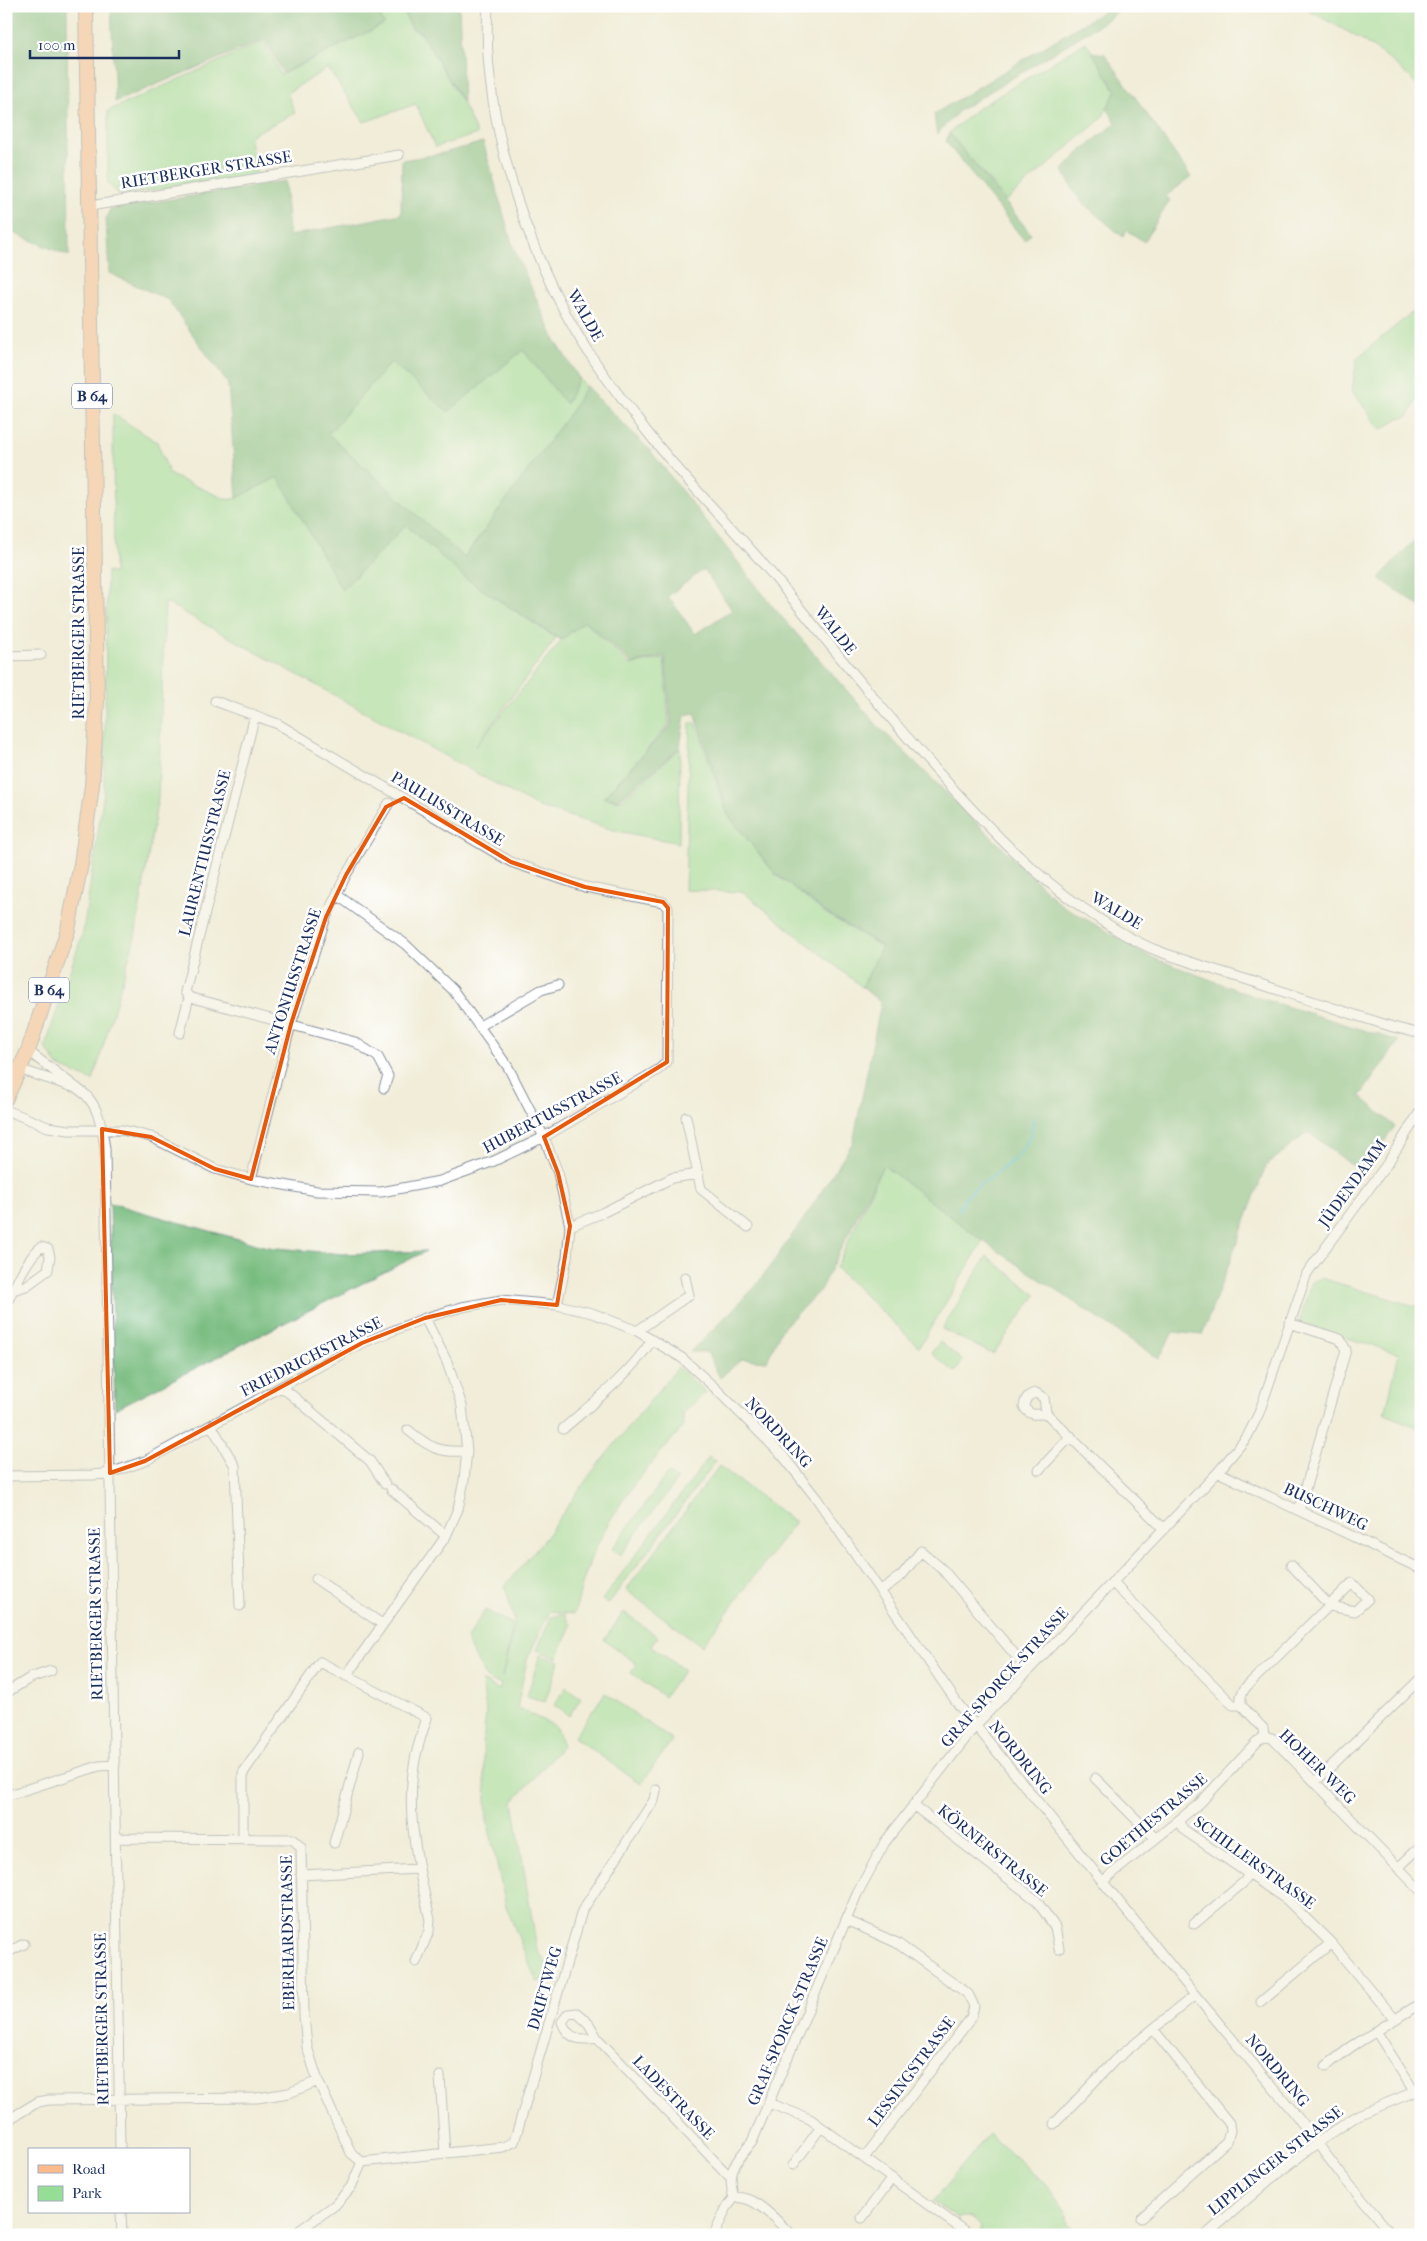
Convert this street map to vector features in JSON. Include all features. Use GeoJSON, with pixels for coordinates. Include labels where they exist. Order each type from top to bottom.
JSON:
{"type":"FeatureCollection","features":[{"type":"Feature","properties":{"kind":"main road","name":"RIETBERGER STRASSE"},"geometry":{"type":"LineString","coordinates":[[8,1095],[28,1050],[68,929],[81,864],[92,786],[98,700],[86,6]]}},
{"type":"Feature","properties":{"kind":"street","name":"WALDE"},"geometry":{"type":"LineString","coordinates":[[488,6],[488,70],[500,132],[514,188],[529,232],[574,329],[601,371],[653,440],[693,487],[764,563],[841,661],[896,726],[994,833],[1027,864],[1079,905],[1118,930],[1156,950],[1393,1027],[1421,1034]]}},
{"type":"Feature","properties":{"kind":"street","name":"RIETBERGER STRASSE"},"geometry":{"type":"LineString","coordinates":[[90,206],[399,155]]}},
{"type":"Feature","properties":{"kind":"street"},"geometry":{"type":"LineString","coordinates":[[6,656],[40,655]]}},
{"type":"Feature","properties":{"kind":"street","name":"PAULUSSTRASSE"},"geometry":{"type":"LineString","coordinates":[[215,701],[278,724],[511,862],[585,887],[663,902],[668,908],[668,916]]}},
{"type":"Feature","properties":{"kind":"street","name":"LAURENTIUSSTRASSE"},"geometry":{"type":"LineString","coordinates":[[180,1033],[189,997],[185,992],[254,715]]}},
{"type":"Feature","properties":{"kind":"street"},"geometry":{"type":"LineString","coordinates":[[389,790],[389,803],[397,804],[404,798]]}},
{"type":"Feature","properties":{"kind":"street","name":"ANTONIUSSTRASSE"},"geometry":{"type":"LineString","coordinates":[[251,1179],[291,1024],[326,917],[389,803]]}},
{"type":"Feature","properties":{"kind":"street"},"geometry":{"type":"LineString","coordinates":[[337,895],[405,944],[452,990],[508,1067],[544,1136],[558,1173],[570,1226],[567,1258],[557,1305]]}},
{"type":"Feature","properties":{"kind":"street","name":"HUBERTUSSTRASSE"},"geometry":{"type":"LineString","coordinates":[[6,1110],[48,1127],[69,1130],[123,1130],[150,1137],[215,1169],[251,1179],[317,1191],[381,1192],[440,1181],[494,1161],[544,1136],[658,1070],[667,1062],[668,916]]}},
{"type":"Feature","properties":{"kind":"street"},"geometry":{"type":"LineString","coordinates":[[480,1026],[542,990],[558,985]]}},
{"type":"Feature","properties":{"kind":"street"},"geometry":{"type":"LineString","coordinates":[[189,997],[355,1042],[378,1057],[388,1076],[384,1088]]}},
{"type":"Feature","properties":{"kind":"street","name":"RIETBERGER STRASSE"},"geometry":{"type":"LineString","coordinates":[[28,1050],[76,1087],[96,1106],[102,1129],[106,1168],[120,2148]]}},
{"type":"Feature","properties":{"kind":"street"},"geometry":{"type":"LineString","coordinates":[[19,1069],[50,1081],[76,1087]]}},
{"type":"Feature","properties":{"kind":"street","name":"JÜDENDAMM"},"geometry":{"type":"LineString","coordinates":[[1307,1273],[1387,1164],[1421,1110]]}},
{"type":"Feature","properties":{"kind":"street"},"geometry":{"type":"LineString","coordinates":[[686,1118],[701,1189],[748,1227]]}},
{"type":"Feature","properties":{"kind":"street"},"geometry":{"type":"LineString","coordinates":[[570,1226],[602,1214],[672,1178],[698,1174]]}},
{"type":"Feature","properties":{"kind":"street"},"geometry":{"type":"LineString","coordinates":[[6,1305],[13,1290],[35,1252],[41,1247],[48,1249],[50,1257],[48,1270],[26,1286],[13,1290]]}},
{"type":"Feature","properties":{"kind":"street","name":"GRAF-SPORCK-STRASSE"},"geometry":{"type":"LineString","coordinates":[[730,2177],[733,2165],[752,2142],[846,1920],[885,1842],[976,1725],[1218,1472],[1247,1437],[1259,1413],[1307,1273]]}},
{"type":"Feature","properties":{"kind":"street"},"geometry":{"type":"LineString","coordinates":[[563,1429],[610,1387],[644,1352],[652,1340],[637,1331],[689,1295],[685,1277]]}},
{"type":"Feature","properties":{"kind":"street","name":"FRIEDRICHSTRASSE"},"geometry":{"type":"LineString","coordinates":[[6,1476],[93,1475],[110,1473],[145,1461],[362,1343],[425,1318],[462,1306],[500,1300],[557,1305],[592,1313],[637,1331]]}},
{"type":"Feature","properties":{"kind":"street"},"geometry":{"type":"LineString","coordinates":[[346,1676],[446,1536],[458,1509],[467,1451],[462,1406],[447,1362],[425,1318]]}},
{"type":"Feature","properties":{"kind":"street"},"geometry":{"type":"LineString","coordinates":[[1289,1323],[1340,1339],[1346,1350],[1300,1510]]}},
{"type":"Feature","properties":{"kind":"street","name":"NORDRING"},"geometry":{"type":"LineString","coordinates":[[652,1340],[682,1358],[711,1384],[783,1456],[817,1499],[958,1704],[1195,1995],[1292,2110],[1392,2235]]}},
{"type":"Feature","properties":{"kind":"street"},"geometry":{"type":"LineString","coordinates":[[282,1387],[370,1461],[388,1487],[446,1536]]}},
{"type":"Feature","properties":{"kind":"street"},"geometry":{"type":"LineString","coordinates":[[1046,1413],[1164,1529]]}},
{"type":"Feature","properties":{"kind":"street"},"geometry":{"type":"LineString","coordinates":[[211,1425],[235,1466],[240,1606]]}},
{"type":"Feature","properties":{"kind":"street"},"geometry":{"type":"LineString","coordinates":[[408,1430],[428,1447],[448,1452],[467,1451]]}},
{"type":"Feature","properties":{"kind":"street"},"geometry":{"type":"LineString","coordinates":[[1039,1470],[1071,1436]]}},
{"type":"Feature","properties":{"kind":"street","name":"BUSCHWEG"},"geometry":{"type":"LineString","coordinates":[[1218,1472],[1421,1569]]}},
{"type":"Feature","properties":{"kind":"street"},"geometry":{"type":"LineString","coordinates":[[880,1591],[902,1575],[921,1551],[943,1570],[1028,1670]]}},
{"type":"Feature","properties":{"kind":"street"},"geometry":{"type":"LineString","coordinates":[[1241,1705],[1241,1696],[1245,1688],[1330,1606],[1291,1565]]}},
{"type":"Feature","properties":{"kind":"street"},"geometry":{"type":"LineString","coordinates":[[316,1579],[382,1624]]}},
{"type":"Feature","properties":{"kind":"street","name":"HOHER WEG"},"geometry":{"type":"LineString","coordinates":[[1112,1582],[1233,1705],[1241,1705],[1263,1728],[1264,1737],[1272,1738],[1421,1891]]}},
{"type":"Feature","properties":{"kind":"street"},"geometry":{"type":"LineString","coordinates":[[243,1839],[243,1773],[320,1662],[427,1718],[414,1764],[411,1786],[412,1829],[418,1869],[430,1920],[429,1931],[416,1962]]}},
{"type":"Feature","properties":{"kind":"street"},"geometry":{"type":"LineString","coordinates":[[6,1693],[30,1678],[51,1671]]}},
{"type":"Feature","properties":{"kind":"street"},"geometry":{"type":"LineString","coordinates":[[1315,1782],[1421,1678]]}},
{"type":"Feature","properties":{"kind":"street","name":"GOETHESTRASSE"},"geometry":{"type":"LineString","coordinates":[[1103,1881],[1200,1803],[1258,1741],[1264,1737]]}},
{"type":"Feature","properties":{"kind":"street"},"geometry":{"type":"LineString","coordinates":[[334,1843],[360,1752]]}},
{"type":"Feature","properties":{"kind":"street"},"geometry":{"type":"LineString","coordinates":[[6,1796],[99,1766],[115,1765]]}},
{"type":"Feature","properties":{"kind":"street"},"geometry":{"type":"LineString","coordinates":[[1095,1778],[1155,1838]]}},
{"type":"Feature","properties":{"kind":"street","name":"DRIFTWEG"},"geometry":{"type":"LineString","coordinates":[[362,2162],[503,2147],[514,2142],[582,1911],[654,1800],[656,1790]]}},
{"type":"Feature","properties":{"kind":"street","name":"KÖRNERSTRASSE"},"geometry":{"type":"LineString","coordinates":[[912,1805],[1036,1900],[1055,1927],[1059,1949]]}},
{"type":"Feature","properties":{"kind":"street","name":"SCHILLERSTRASSE"},"geometry":{"type":"LineString","coordinates":[[1178,1822],[1184,1830],[1250,1873],[1287,1900],[1331,1943],[1394,2018]]}},
{"type":"Feature","properties":{"kind":"street","name":"EBERHARDSTRASSE"},"geometry":{"type":"LineString","coordinates":[[116,1838],[292,1839],[300,1847],[304,2015],[307,2046],[318,2081],[351,2153],[362,2162]]}},
{"type":"Feature","properties":{"kind":"street"},"geometry":{"type":"LineString","coordinates":[[1398,1868],[1421,1846]]}},
{"type":"Feature","properties":{"kind":"street"},"geometry":{"type":"LineString","coordinates":[[301,1875],[418,1869]]}},
{"type":"Feature","properties":{"kind":"street"},"geometry":{"type":"LineString","coordinates":[[1194,1924],[1244,1882],[1250,1873]]}},
{"type":"Feature","properties":{"kind":"street","name":"LESSINGSTRASSE"},"geometry":{"type":"LineString","coordinates":[[846,1920],[897,1943],[968,1994],[974,2006],[971,2018],[864,2158]]}},
{"type":"Feature","properties":{"kind":"street"},"geometry":{"type":"LineString","coordinates":[[1260,2002],[1331,1943]]}},
{"type":"Feature","properties":{"kind":"street"},"geometry":{"type":"LineString","coordinates":[[6,1952],[10,1952],[24,1944]]}},
{"type":"Feature","properties":{"kind":"street"},"geometry":{"type":"LineString","coordinates":[[1054,2124],[1115,2060],[1195,1995]]}},
{"type":"Feature","properties":{"kind":"street"},"geometry":{"type":"LineString","coordinates":[[1326,2066],[1394,2018],[1421,2003]]}},
{"type":"Feature","properties":{"kind":"street","name":"LADESTRASSE"},"geometry":{"type":"LineString","coordinates":[[562,2022],[568,2014],[578,2013],[589,2024],[597,2038],[730,2177]]}},
{"type":"Feature","properties":{"kind":"street"},"geometry":{"type":"LineString","coordinates":[[551,2019],[562,2022],[566,2032],[572,2037],[585,2040],[597,2038]]}},
{"type":"Feature","properties":{"kind":"street"},"geometry":{"type":"LineString","coordinates":[[1141,2218],[1227,2140],[1230,2131],[1229,2123],[1153,2029]]}},
{"type":"Feature","properties":{"kind":"street"},"geometry":{"type":"LineString","coordinates":[[1376,2032],[1417,2090]]}},
{"type":"Feature","properties":{"kind":"street"},"geometry":{"type":"LineString","coordinates":[[440,2076],[446,2153]]}},
{"type":"Feature","properties":{"kind":"street"},"geometry":{"type":"LineString","coordinates":[[6,2121],[38,2102],[49,2100],[257,2098],[289,2093],[318,2081]]}},
{"type":"Feature","properties":{"kind":"street","name":"LIPPLINGER STRASSE"},"geometry":{"type":"LineString","coordinates":[[1206,2235],[1228,2214],[1317,2143],[1358,2116],[1417,2090]]}},
{"type":"Feature","properties":{"kind":"street"},"geometry":{"type":"LineString","coordinates":[[769,2103],[810,2119],[821,2126],[967,2232],[965,2235]]}},
{"type":"Feature","properties":{"kind":"street"},"geometry":{"type":"LineString","coordinates":[[793,2165],[821,2126]]}},
{"type":"Feature","properties":{"kind":"street"},"geometry":{"type":"LineString","coordinates":[[293,2235],[335,2205],[350,2187],[362,2162]]}},
{"type":"Feature","properties":{"kind":"street"},"geometry":{"type":"LineString","coordinates":[[730,2177],[734,2198]]}},
{"type":"Feature","properties":{"kind":"street"},"geometry":{"type":"LineString","coordinates":[[862,2218],[892,2178]]}},
{"type":"Feature","properties":{"kind":"street"},"geometry":{"type":"LineString","coordinates":[[714,2235],[727,2207],[734,2198],[742,2196],[754,2200],[792,2235]]}},
{"type":"Feature","properties":{"kind":"street"},"geometry":{"type":"LineString","coordinates":[[121,2214],[122,2235]]}},
{"type":"Feature","properties":{"kind":"highlighted area"},"geometry":{"type":"Polygon","coordinates":[[[404,798],[511,862],[585,887],[663,902],[668,908],[667,1062],[544,1137],[558,1173],[570,1226],[557,1305],[501,1300],[425,1318],[362,1343],[145,1461],[110,1473],[102,1129],[151,1137],[215,1169],[251,1179],[291,1024],[326,917],[346,875],[386,807],[404,798]]]}},
{"type":"Feature","properties":{"kind":"green space"},"geometry":{"type":"Polygon","coordinates":[[[6,6],[67,6],[69,256],[6,230],[6,6]]]}},
{"type":"Feature","properties":{"kind":"green space"},"geometry":{"type":"Polygon","coordinates":[[[111,6],[392,6],[379,13],[384,24],[283,73],[265,39],[115,102],[111,6]]]}},
{"type":"Feature","properties":{"kind":"green space"},"geometry":{"type":"Polygon","coordinates":[[[394,6],[400,6],[412,29],[421,33],[463,104],[477,134],[435,147],[416,104],[364,122],[328,68],[287,93],[295,113],[249,136],[257,176],[119,195],[108,184],[108,111],[264,41],[281,75],[384,24],[379,13],[394,6]]]}},
{"type":"Feature","properties":{"kind":"green space"},"geometry":{"type":"Polygon","coordinates":[[[400,6],[459,6],[463,102],[421,32],[413,28],[400,6]]]}},
{"type":"Feature","properties":{"kind":"green space"},"geometry":{"type":"Polygon","coordinates":[[[1112,6],[1125,6],[1107,20],[960,110],[937,134],[934,114],[1112,6]]]}},
{"type":"Feature","properties":{"kind":"green space"},"geometry":{"type":"Polygon","coordinates":[[[1300,6],[1421,6],[1421,90],[1394,63],[1365,42],[1300,6]]]}},
{"type":"Feature","properties":{"kind":"green space"},"geometry":{"type":"Polygon","coordinates":[[[1086,42],[1116,91],[1102,118],[1006,201],[949,133],[977,109],[1086,42]]]}},
{"type":"Feature","properties":{"kind":"green space"},"geometry":{"type":"Polygon","coordinates":[[[1092,52],[1105,54],[1191,177],[1166,196],[1170,200],[1144,242],[1127,230],[1123,237],[1084,204],[1075,193],[1063,170],[1083,149],[1116,123],[1107,108],[1116,91],[1092,52]]]}},
{"type":"Feature","properties":{"kind":"green space"},"geometry":{"type":"Polygon","coordinates":[[[949,133],[1031,234],[1024,240],[946,142],[949,133]]]}},
{"type":"Feature","properties":{"kind":"green space"},"geometry":{"type":"Polygon","coordinates":[[[483,142],[513,247],[555,340],[579,378],[566,404],[523,350],[448,412],[391,362],[328,434],[464,558],[572,410],[586,386],[649,449],[774,608],[878,726],[1060,904],[1151,957],[1253,996],[1399,1041],[1360,1096],[1395,1126],[1362,1173],[1308,1132],[1266,1166],[1202,1335],[1173,1332],[1159,1359],[983,1241],[883,1165],[820,1290],[781,1330],[767,1361],[742,1359],[720,1378],[707,1352],[690,1352],[755,1287],[803,1220],[853,1142],[881,1003],[862,987],[882,946],[825,912],[775,873],[728,815],[695,713],[685,715],[680,747],[619,800],[604,797],[671,725],[665,656],[632,664],[585,621],[561,640],[465,578],[406,525],[342,590],[278,477],[237,498],[228,384],[168,300],[109,273],[106,218],[110,209],[285,181],[289,236],[401,214],[402,160],[444,153],[483,142]],[[704,569],[668,596],[695,634],[732,610],[704,569]]]}},
{"type":"Feature","properties":{"kind":"green space"},"geometry":{"type":"Polygon","coordinates":[[[1421,305],[1421,396],[1418,395],[1409,416],[1399,418],[1381,430],[1352,391],[1357,358],[1421,305]]]}},
{"type":"Feature","properties":{"kind":"green space"},"geometry":{"type":"Polygon","coordinates":[[[523,350],[566,403],[579,378],[586,386],[572,410],[464,558],[328,434],[391,362],[448,411],[523,350]]]}},
{"type":"Feature","properties":{"kind":"green space"},"geometry":{"type":"Polygon","coordinates":[[[113,414],[157,442],[170,475],[228,500],[237,498],[278,476],[342,590],[406,525],[465,578],[556,638],[475,747],[561,641],[584,621],[630,665],[664,658],[669,725],[603,798],[621,801],[680,748],[679,843],[617,831],[536,806],[165,602],[158,797],[135,937],[93,1081],[58,1066],[45,1047],[83,932],[104,792],[107,571],[114,574],[113,414]]]}},
{"type":"Feature","properties":{"kind":"green space"},"geometry":{"type":"Polygon","coordinates":[[[1421,533],[1421,607],[1379,578],[1421,533]]]}},
{"type":"Feature","properties":{"kind":"green space"},"geometry":{"type":"Polygon","coordinates":[[[690,723],[696,723],[728,815],[775,874],[825,913],[882,947],[862,987],[743,892],[685,890],[690,723]]]}},
{"type":"Feature","properties":{"kind":"green space"},"geometry":{"type":"Polygon","coordinates":[[[883,1165],[983,1241],[919,1347],[836,1268],[883,1165]]]}},
{"type":"Feature","properties":{"kind":"green space"},"geometry":{"type":"Polygon","coordinates":[[[110,1203],[267,1247],[342,1254],[426,1251],[115,1409],[110,1203]]]}},
{"type":"Feature","properties":{"kind":"green space"},"geometry":{"type":"Polygon","coordinates":[[[987,1256],[1036,1295],[993,1354],[942,1329],[987,1256]]]}},
{"type":"Feature","properties":{"kind":"green space"},"geometry":{"type":"Polygon","coordinates":[[[1321,1278],[1421,1308],[1421,1429],[1385,1414],[1399,1354],[1299,1323],[1311,1282],[1321,1278]]]}},
{"type":"Feature","properties":{"kind":"green space"},"geometry":{"type":"Polygon","coordinates":[[[940,1342],[963,1361],[955,1372],[931,1353],[940,1342]]]}},
{"type":"Feature","properties":{"kind":"green space"},"geometry":{"type":"Polygon","coordinates":[[[678,1367],[706,1392],[683,1413],[683,1427],[647,1469],[605,1529],[590,1561],[574,1614],[550,1611],[527,1659],[517,1708],[555,1726],[563,1745],[513,1802],[537,1950],[557,1978],[549,1983],[536,1981],[506,1906],[487,1819],[483,1745],[486,1711],[482,1681],[499,1690],[501,1684],[486,1678],[466,1640],[485,1610],[513,1624],[502,1677],[515,1624],[505,1586],[546,1537],[592,1472],[678,1367]]]}},
{"type":"Feature","properties":{"kind":"green space"},"geometry":{"type":"Polygon","coordinates":[[[709,1457],[716,1461],[608,1604],[602,1600],[709,1457]]]}},
{"type":"Feature","properties":{"kind":"green space"},"geometry":{"type":"Polygon","coordinates":[[[719,1466],[795,1522],[702,1646],[626,1590],[719,1466]]]}},
{"type":"Feature","properties":{"kind":"green space"},"geometry":{"type":"Polygon","coordinates":[[[668,1473],[677,1480],[620,1555],[612,1549],[668,1473]]]}},
{"type":"Feature","properties":{"kind":"green space"},"geometry":{"type":"Polygon","coordinates":[[[624,1612],[658,1637],[651,1646],[684,1670],[664,1697],[631,1673],[637,1664],[604,1640],[624,1612]]]}},
{"type":"Feature","properties":{"kind":"green space"},"geometry":{"type":"Polygon","coordinates":[[[564,1614],[571,1625],[557,1658],[537,1650],[551,1617],[564,1614]]]}},
{"type":"Feature","properties":{"kind":"green space"},"geometry":{"type":"Polygon","coordinates":[[[540,1655],[559,1661],[545,1702],[527,1696],[540,1655]]]}},
{"type":"Feature","properties":{"kind":"green space"},"geometry":{"type":"Polygon","coordinates":[[[566,1687],[581,1698],[569,1716],[554,1705],[566,1687]]]}},
{"type":"Feature","properties":{"kind":"green space"},"geometry":{"type":"Polygon","coordinates":[[[605,1693],[672,1740],[641,1784],[574,1737],[605,1693]]]}},
{"type":"Feature","properties":{"kind":"green space"},"geometry":{"type":"Polygon","coordinates":[[[989,2134],[1046,2184],[1065,2211],[1067,2224],[1078,2235],[981,2235],[981,2227],[974,2219],[968,2217],[958,2218],[933,2201],[989,2134]]]}},
{"type":"Feature","properties":{"kind":"waterway"},"geometry":{"type":"LineString","coordinates":[[959,1210],[965,1198],[1018,1155],[1026,1145],[1031,1133],[1033,1119]]}}]}
